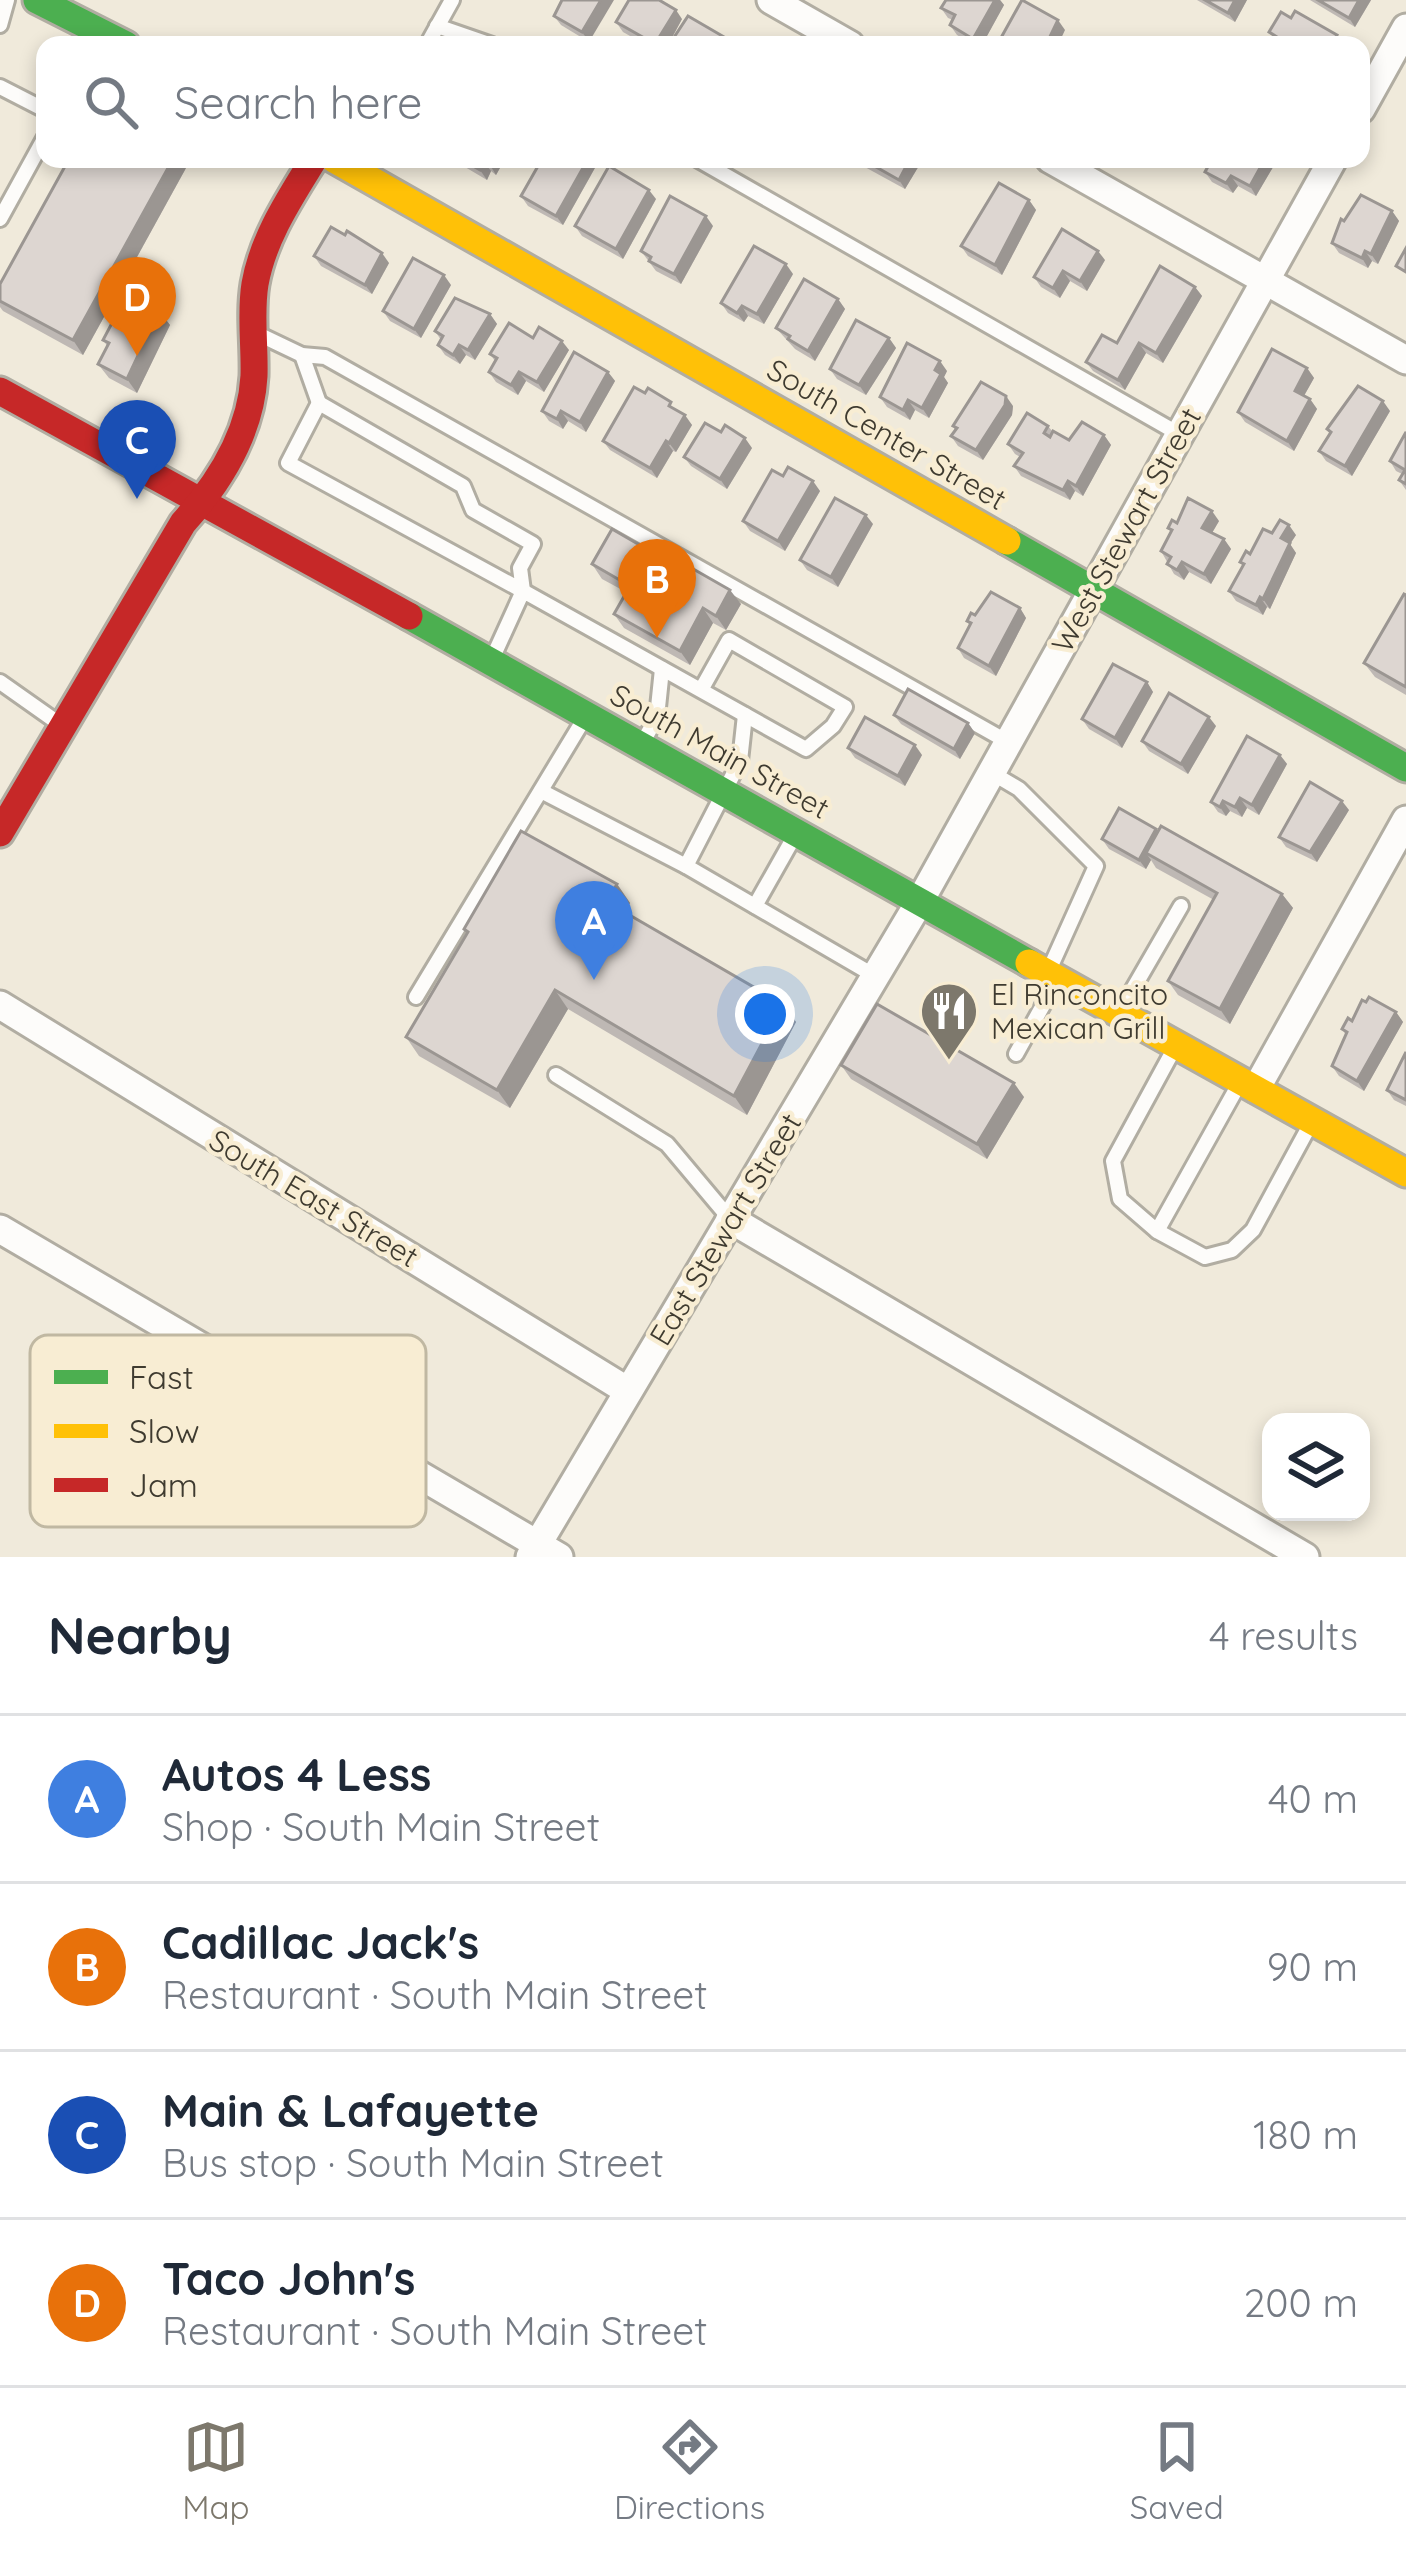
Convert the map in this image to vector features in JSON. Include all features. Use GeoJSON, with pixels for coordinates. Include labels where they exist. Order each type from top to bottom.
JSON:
{"type":"FeatureCollection","features":[{"type":"Feature","properties":{"kind":"main road"},"geometry":{"type":"LineString","coordinates":[[37,0],[99,36]]}},
{"type":"Feature","properties":{"kind":"main road"},"geometry":{"type":"LineString","coordinates":[[0,833],[242,430],[253,385],[255,283],[265,249],[309,168]]}},
{"type":"Feature","properties":{"kind":"main road","name":"South Center Street"},"geometry":{"type":"LineString","coordinates":[[361,168],[1406,768]]}},
{"type":"Feature","properties":{"kind":"main road","name":"South Main Street"},"geometry":{"type":"LineString","coordinates":[[0,392],[1406,1173]]}},
{"type":"Feature","properties":{"kind":"street"},"geometry":{"type":"LineString","coordinates":[[771,0],[834,36]]}},
{"type":"Feature","properties":{"kind":"street"},"geometry":{"type":"LineString","coordinates":[[1370,93],[1406,28]]}},
{"type":"Feature","properties":{"kind":"street"},"geometry":{"type":"LineString","coordinates":[[1066,168],[1406,360]]}},
{"type":"Feature","properties":{"kind":"street","name":"West Stewart Street"},"geometry":{"type":"LineString","coordinates":[[920,901],[1328,168]]}},
{"type":"Feature","properties":{"kind":"street"},"geometry":{"type":"LineString","coordinates":[[1248,1084],[1406,820]]}},
{"type":"Feature","properties":{"kind":"street","name":"East Stewart Street"},"geometry":{"type":"LineString","coordinates":[[542,1553],[628,1391],[920,901]]}},
{"type":"Feature","properties":{"kind":"street","name":"South East Street"},"geometry":{"type":"LineString","coordinates":[[0,1005],[628,1391]]}},
{"type":"Feature","properties":{"kind":"street"},"geometry":{"type":"LineString","coordinates":[[730,1219],[1305,1557]]}},
{"type":"Feature","properties":{"kind":"street"},"geometry":{"type":"LineString","coordinates":[[0,1229],[177,1335]]}},
{"type":"Feature","properties":{"kind":"street"},"geometry":{"type":"LineString","coordinates":[[426,1484],[542,1553]]}},
{"type":"Feature","properties":{"kind":"lane"},"geometry":{"type":"LineString","coordinates":[[0,25],[8,0]]}},
{"type":"Feature","properties":{"kind":"lane"},"geometry":{"type":"LineString","coordinates":[[432,36],[452,0]]}},
{"type":"Feature","properties":{"kind":"lane"},"geometry":{"type":"LineString","coordinates":[[437,26],[466,36]]}},
{"type":"Feature","properties":{"kind":"lane"},"geometry":{"type":"LineString","coordinates":[[0,88],[36,106]]}},
{"type":"Feature","properties":{"kind":"lane"},"geometry":{"type":"LineString","coordinates":[[0,219],[36,153]]}},
{"type":"Feature","properties":{"kind":"lane"},"geometry":{"type":"LineString","coordinates":[[713,168],[1179,434]]}},
{"type":"Feature","properties":{"kind":"lane"},"geometry":{"type":"LineString","coordinates":[[253,331],[302,355],[325,357],[1008,742]]}},
{"type":"Feature","properties":{"kind":"lane"},"geometry":{"type":"LineString","coordinates":[[302,355],[319,403],[463,486],[473,510],[533,544],[520,568],[523,591],[490,661]]}},
{"type":"Feature","properties":{"kind":"lane"},"geometry":{"type":"LineString","coordinates":[[319,403],[288,463],[806,749],[833,726],[845,707],[729,640],[700,690]]}},
{"type":"Feature","properties":{"kind":"lane"},"geometry":{"type":"LineString","coordinates":[[642,745],[656,716],[662,669]]}},
{"type":"Feature","properties":{"kind":"lane"},"geometry":{"type":"LineString","coordinates":[[0,682],[65,728]]}},
{"type":"Feature","properties":{"kind":"lane"},"geometry":{"type":"LineString","coordinates":[[416,997],[587,714]]}},
{"type":"Feature","properties":{"kind":"lane"},"geometry":{"type":"LineString","coordinates":[[686,866],[740,761],[745,715]]}},
{"type":"Feature","properties":{"kind":"lane"},"geometry":{"type":"LineString","coordinates":[[992,773],[1018,789],[1096,866],[1016,1054]]}},
{"type":"Feature","properties":{"kind":"lane"},"geometry":{"type":"LineString","coordinates":[[541,790],[686,866],[875,976]]}},
{"type":"Feature","properties":{"kind":"lane"},"geometry":{"type":"LineString","coordinates":[[755,906],[796,832]]}},
{"type":"Feature","properties":{"kind":"lane"},"geometry":{"type":"LineString","coordinates":[[1120,1012],[1181,907]]}},
{"type":"Feature","properties":{"kind":"lane"},"geometry":{"type":"LineString","coordinates":[[1176,1044],[1113,1161],[1120,1199],[1157,1231],[1205,1257],[1232,1250],[1253,1230],[1312,1121]]}},
{"type":"Feature","properties":{"kind":"lane"},"geometry":{"type":"LineString","coordinates":[[556,1075],[667,1144],[730,1219]]}},
{"type":"Feature","properties":{"kind":"lane"},"geometry":{"type":"LineString","coordinates":[[1157,1231],[1248,1084]]}},
{"type":"Feature","properties":{"kind":"building"},"geometry":{"type":"Polygon","coordinates":[[[562,0],[601,0],[582,32],[554,16],[562,0]]]}},
{"type":"Feature","properties":{"kind":"building"},"geometry":{"type":"Polygon","coordinates":[[[629,0],[659,0],[676,10],[660,36],[641,36],[616,22],[629,0]]]}},
{"type":"Feature","properties":{"kind":"building"},"geometry":{"type":"Polygon","coordinates":[[[946,0],[995,0],[975,36],[950,25],[955,15],[941,8],[946,0]]]}},
{"type":"Feature","properties":{"kind":"building"},"geometry":{"type":"Polygon","coordinates":[[[1022,0],[1058,20],[1050,36],[1002,36],[1022,0]]]}},
{"type":"Feature","properties":{"kind":"building"},"geometry":{"type":"Polygon","coordinates":[[[1205,0],[1235,0],[1228,13],[1205,0]]]}},
{"type":"Feature","properties":{"kind":"building"},"geometry":{"type":"Polygon","coordinates":[[[1318,0],[1359,0],[1349,18],[1318,0]]]}},
{"type":"Feature","properties":{"kind":"building"},"geometry":{"type":"Polygon","coordinates":[[[1295,11],[1337,35],[1275,36],[1269,32],[1281,12],[1291,18],[1295,11]]]}},
{"type":"Feature","properties":{"kind":"building"},"geometry":{"type":"Polygon","coordinates":[[[688,16],[722,36],[675,36],[688,16]]]}},
{"type":"Feature","properties":{"kind":"building"},"geometry":{"type":"Polygon","coordinates":[[[64,168],[168,168],[73,340],[0,301],[0,284],[64,168]]]}},
{"type":"Feature","properties":{"kind":"building"},"geometry":{"type":"Polygon","coordinates":[[[537,168],[583,168],[556,216],[521,196],[537,168]]]}},
{"type":"Feature","properties":{"kind":"building"},"geometry":{"type":"Polygon","coordinates":[[[608,168],[649,190],[616,249],[575,226],[608,168]]]}},
{"type":"Feature","properties":{"kind":"building"},"geometry":{"type":"Polygon","coordinates":[[[878,168],[905,168],[899,180],[878,168]]]}},
{"type":"Feature","properties":{"kind":"building"},"geometry":{"type":"Polygon","coordinates":[[[1207,168],[1260,168],[1250,186],[1231,176],[1226,183],[1205,172],[1207,168]]]}},
{"type":"Feature","properties":{"kind":"building"},"geometry":{"type":"Polygon","coordinates":[[[999,183],[1029,200],[995,265],[961,246],[999,183]]]}},
{"type":"Feature","properties":{"kind":"building"},"geometry":{"type":"Polygon","coordinates":[[[1361,195],[1392,211],[1371,254],[1365,251],[1362,258],[1332,243],[1341,219],[1361,195]]]}},
{"type":"Feature","properties":{"kind":"building"},"geometry":{"type":"Polygon","coordinates":[[[670,196],[706,216],[674,274],[649,261],[651,257],[641,251],[670,196]]]}},
{"type":"Feature","properties":{"kind":"building"},"geometry":{"type":"Polygon","coordinates":[[[331,227],[345,235],[347,231],[382,253],[365,285],[314,256],[331,227]]]}},
{"type":"Feature","properties":{"kind":"building"},"geometry":{"type":"Polygon","coordinates":[[[1062,229],[1098,251],[1080,281],[1063,271],[1053,288],[1034,277],[1062,229]]]}},
{"type":"Feature","properties":{"kind":"building"},"geometry":{"type":"Polygon","coordinates":[[[754,246],[786,264],[757,314],[742,306],[737,313],[721,303],[754,246]]]}},
{"type":"Feature","properties":{"kind":"building"},"geometry":{"type":"Polygon","coordinates":[[[1406,248],[1406,272],[1396,266],[1406,248]]]}},
{"type":"Feature","properties":{"kind":"building"},"geometry":{"type":"Polygon","coordinates":[[[413,258],[444,275],[414,329],[383,311],[413,258]]]}},
{"type":"Feature","properties":{"kind":"building"},"geometry":{"type":"Polygon","coordinates":[[[1160,266],[1195,287],[1156,353],[1139,343],[1118,380],[1086,362],[1102,335],[1117,343],[1160,266]]]}},
{"type":"Feature","properties":{"kind":"building"},"geometry":{"type":"Polygon","coordinates":[[[804,279],[838,299],[808,351],[776,328],[804,279]]]}},
{"type":"Feature","properties":{"kind":"building"},"geometry":{"type":"Polygon","coordinates":[[[455,298],[490,314],[468,350],[459,345],[453,355],[438,345],[443,336],[435,331],[455,298]]]}},
{"type":"Feature","properties":{"kind":"building"},"geometry":{"type":"Polygon","coordinates":[[[122,304],[143,315],[148,305],[159,311],[127,379],[98,364],[109,343],[103,340],[122,304]]]}},
{"type":"Feature","properties":{"kind":"building"},"geometry":{"type":"Polygon","coordinates":[[[856,320],[889,338],[859,385],[830,369],[856,320]]]}},
{"type":"Feature","properties":{"kind":"building"},"geometry":{"type":"Polygon","coordinates":[[[509,323],[533,338],[539,327],[562,341],[537,382],[519,372],[511,385],[489,372],[497,358],[490,354],[509,323]]]}},
{"type":"Feature","properties":{"kind":"building"},"geometry":{"type":"Polygon","coordinates":[[[907,343],[940,361],[935,370],[941,374],[922,408],[908,400],[903,410],[880,397],[907,343]]]}},
{"type":"Feature","properties":{"kind":"building"},"geometry":{"type":"Polygon","coordinates":[[[1272,349],[1307,368],[1295,391],[1310,399],[1287,441],[1238,412],[1272,349]]]}},
{"type":"Feature","properties":{"kind":"building"},"geometry":{"type":"Polygon","coordinates":[[[574,352],[608,372],[580,422],[561,411],[557,419],[542,411],[574,352]]]}},
{"type":"Feature","properties":{"kind":"building"},"geometry":{"type":"Polygon","coordinates":[[[981,382],[1006,396],[976,450],[951,436],[981,382]]]}},
{"type":"Feature","properties":{"kind":"building"},"geometry":{"type":"Polygon","coordinates":[[[1358,386],[1383,401],[1345,466],[1319,451],[1331,432],[1327,429],[1358,386]]]}},
{"type":"Feature","properties":{"kind":"building"},"geometry":{"type":"Polygon","coordinates":[[[634,387],[645,393],[648,388],[685,415],[650,468],[603,441],[634,387]]]}},
{"type":"Feature","properties":{"kind":"building"},"geometry":{"type":"Polygon","coordinates":[[[1027,413],[1048,426],[1044,433],[1050,437],[1053,431],[1069,440],[1082,422],[1104,435],[1076,486],[1068,481],[1063,490],[1014,466],[1023,453],[1008,444],[1027,413]]]}},
{"type":"Feature","properties":{"kind":"building"},"geometry":{"type":"Polygon","coordinates":[[[705,423],[721,432],[725,425],[745,438],[720,479],[684,457],[705,423]]]}},
{"type":"Feature","properties":{"kind":"building"},"geometry":{"type":"Polygon","coordinates":[[[1406,432],[1406,484],[1399,480],[1405,470],[1390,461],[1406,432]]]}},
{"type":"Feature","properties":{"kind":"building"},"geometry":{"type":"Polygon","coordinates":[[[788,467],[813,481],[778,541],[743,521],[772,470],[783,476],[788,467]]]}},
{"type":"Feature","properties":{"kind":"building"},"geometry":{"type":"Polygon","coordinates":[[[835,498],[866,515],[831,577],[800,560],[835,498]]]}},
{"type":"Feature","properties":{"kind":"building"},"geometry":{"type":"Polygon","coordinates":[[[1188,498],[1212,511],[1202,528],[1224,539],[1204,574],[1182,562],[1177,570],[1167,564],[1171,557],[1161,551],[1172,520],[1177,523],[1188,498]]]}},
{"type":"Feature","properties":{"kind":"building"},"geometry":{"type":"Polygon","coordinates":[[[1280,520],[1289,525],[1281,538],[1290,543],[1256,605],[1229,591],[1246,551],[1250,554],[1263,529],[1272,533],[1280,520]]]}},
{"type":"Feature","properties":{"kind":"building"},"geometry":{"type":"Polygon","coordinates":[[[612,529],[650,551],[653,546],[730,590],[716,616],[703,608],[680,651],[614,614],[630,586],[592,564],[612,529]]]}},
{"type":"Feature","properties":{"kind":"building"},"geometry":{"type":"Polygon","coordinates":[[[991,592],[1020,608],[989,666],[958,648],[971,613],[975,615],[991,592]]]}},
{"type":"Feature","properties":{"kind":"building"},"geometry":{"type":"Polygon","coordinates":[[[1406,595],[1406,687],[1364,663],[1406,595]]]}},
{"type":"Feature","properties":{"kind":"building"},"geometry":{"type":"Polygon","coordinates":[[[1113,664],[1147,682],[1115,738],[1082,719],[1113,664]]]}},
{"type":"Feature","properties":{"kind":"building"},"geometry":{"type":"Polygon","coordinates":[[[908,689],[968,723],[954,749],[894,715],[908,689]]]}},
{"type":"Feature","properties":{"kind":"building"},"geometry":{"type":"Polygon","coordinates":[[[1169,693],[1209,717],[1181,764],[1142,741],[1169,693]]]}},
{"type":"Feature","properties":{"kind":"building"},"geometry":{"type":"Polygon","coordinates":[[[865,717],[915,745],[898,776],[848,748],[865,717]]]}},
{"type":"Feature","properties":{"kind":"building"},"geometry":{"type":"Polygon","coordinates":[[[1247,736],[1280,755],[1252,805],[1240,798],[1235,807],[1223,801],[1220,807],[1211,802],[1247,736]]]}},
{"type":"Feature","properties":{"kind":"building"},"geometry":{"type":"Polygon","coordinates":[[[1310,782],[1342,801],[1310,852],[1279,837],[1310,782]]]}},
{"type":"Feature","properties":{"kind":"building"},"geometry":{"type":"Polygon","coordinates":[[[1119,808],[1156,829],[1139,860],[1102,839],[1119,808]]]}},
{"type":"Feature","properties":{"kind":"building"},"geometry":{"type":"Polygon","coordinates":[[[1161,826],[1282,894],[1220,1009],[1168,981],[1217,893],[1146,853],[1161,826]]]}},
{"type":"Feature","properties":{"kind":"building"},"geometry":{"type":"Polygon","coordinates":[[[521,831],[617,884],[607,902],[783,1004],[734,1096],[555,990],[497,1090],[406,1037],[521,831]]]}},
{"type":"Feature","properties":{"kind":"building"},"geometry":{"type":"Polygon","coordinates":[[[1369,997],[1396,1012],[1357,1081],[1332,1066],[1347,1032],[1342,1029],[1369,997]]]}},
{"type":"Feature","properties":{"kind":"building"},"geometry":{"type":"Polygon","coordinates":[[[877,1004],[1014,1083],[977,1144],[841,1065],[877,1004]]]}},
{"type":"Feature","properties":{"kind":"building"},"geometry":{"type":"Polygon","coordinates":[[[1406,1052],[1406,1100],[1387,1090],[1406,1052]]]}},
{"type":"Feature","properties":{"kind":"traffic: fast"},"geometry":{"type":"LineString","coordinates":[[37,0],[108,36]]}},
{"type":"Feature","properties":{"kind":"traffic: fast"},"geometry":{"type":"LineString","coordinates":[[1007,541],[1406,768]]}},
{"type":"Feature","properties":{"kind":"traffic: fast"},"geometry":{"type":"LineString","coordinates":[[409,616],[1029,963]]}},
{"type":"Feature","properties":{"kind":"traffic: slow"},"geometry":{"type":"LineString","coordinates":[[350,168],[1007,541]]}},
{"type":"Feature","properties":{"kind":"traffic: slow"},"geometry":{"type":"LineString","coordinates":[[1029,963],[1406,1173]]}},
{"type":"Feature","properties":{"kind":"traffic: jam"},"geometry":{"type":"LineString","coordinates":[[0,833],[183,523],[209,491],[240,437],[252,397],[253,307],[259,267],[278,219],[309,168]]}},
{"type":"Feature","properties":{"kind":"traffic: jam"},"geometry":{"type":"LineString","coordinates":[[0,391],[409,616]]}},
{"type":"Feature","properties":{"kind":"place","name":"Taco John's"},"geometry":{"type":"Point","coordinates":[137,356]}},
{"type":"Feature","properties":{"kind":"place","name":"Main & Lafayette"},"geometry":{"type":"Point","coordinates":[137,499]}},
{"type":"Feature","properties":{"kind":"place","name":"Cadillac Jack's"},"geometry":{"type":"Point","coordinates":[657,638]}},
{"type":"Feature","properties":{"kind":"place","name":"Autos 4 Less"},"geometry":{"type":"Point","coordinates":[594,980]}},
{"type":"Feature","properties":{"kind":"place","name":"El Rinconcito Mexican Grill"},"geometry":{"type":"Point","coordinates":[949,1062]}}]}
